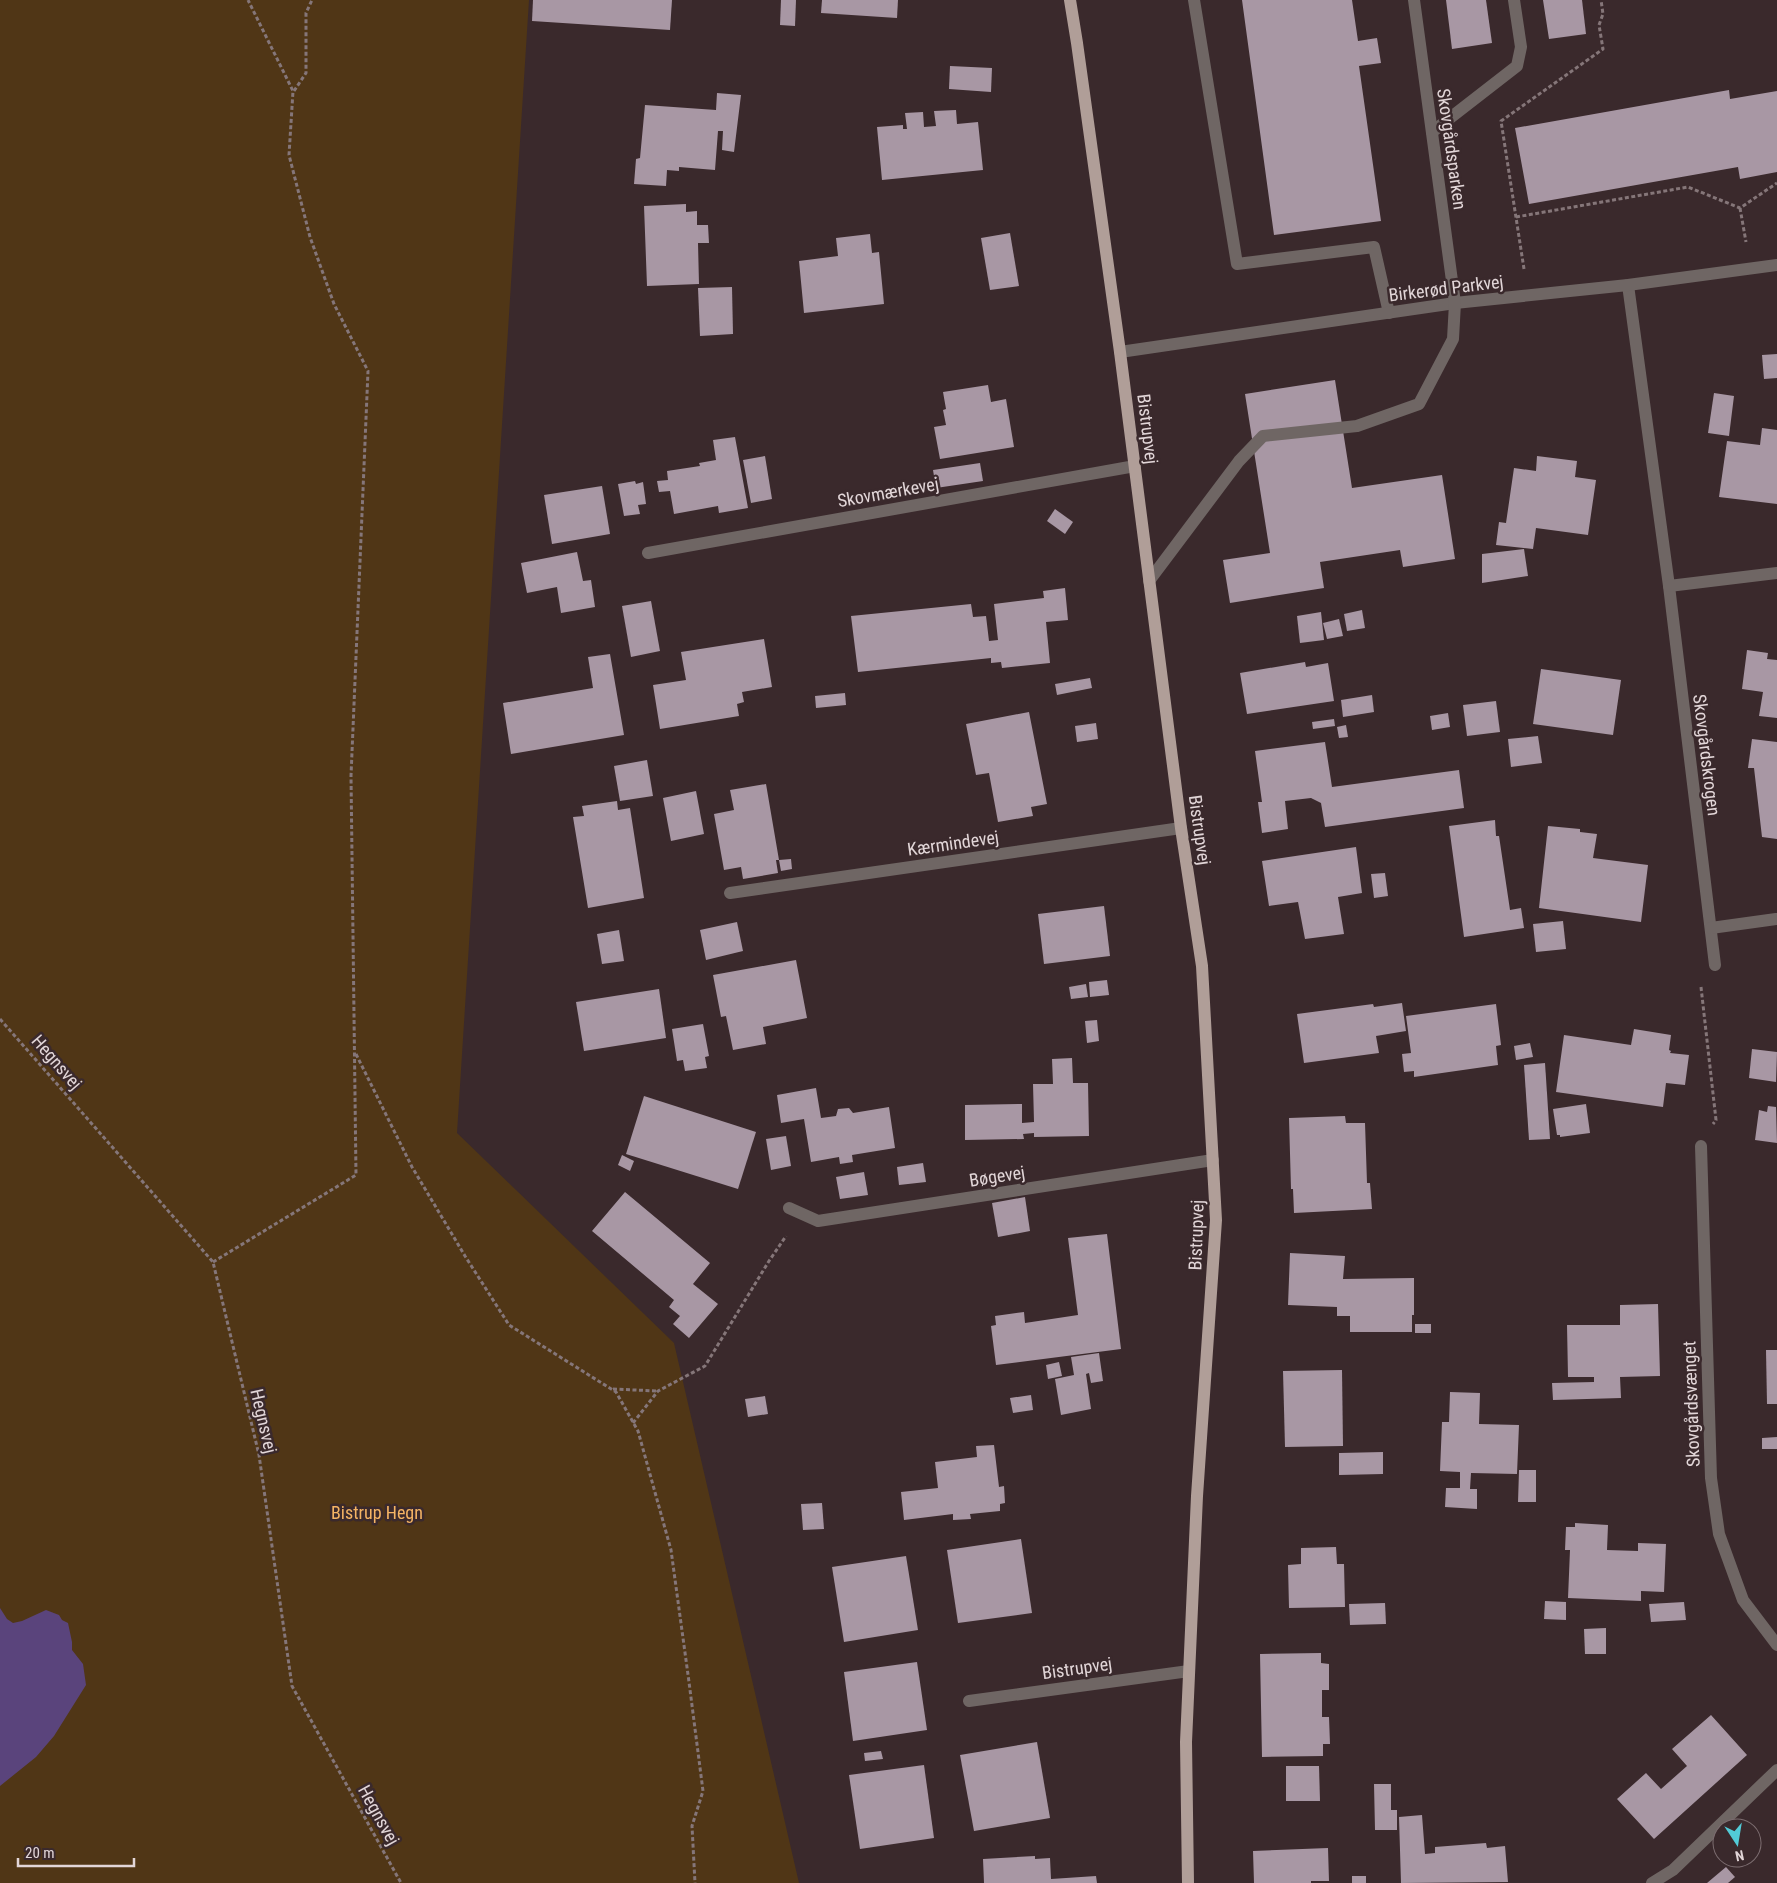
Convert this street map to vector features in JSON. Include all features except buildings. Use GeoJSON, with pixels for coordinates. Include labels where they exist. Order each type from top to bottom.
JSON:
{"type":"FeatureCollection","features":[{"type":"Feature","properties":{"kind":"main road","name":"Bistrupvej"},"geometry":{"type":"LineString","coordinates":[[1070,0],[1120,352],[1181,828],[1202,966],[1216,1220],[1197,1496],[1186,1742],[1188,1883]]}},
{"type":"Feature","properties":{"kind":"street"},"geometry":{"type":"LineString","coordinates":[[1194,0],[1237,264],[1374,247],[1389,313]]}},
{"type":"Feature","properties":{"kind":"street","name":"Skovgårdsparken"},"geometry":{"type":"LineString","coordinates":[[1149,580],[1239,461],[1263,436],[1357,426],[1419,404],[1453,339],[1455,303],[1414,0]]}},
{"type":"Feature","properties":{"kind":"street"},"geometry":{"type":"LineString","coordinates":[[1432,132],[1517,66],[1521,47],[1514,0]]}},
{"type":"Feature","properties":{"kind":"street","name":"Birkerød Parkvej"},"geometry":{"type":"LineString","coordinates":[[1120,352],[1455,303],[1628,285],[1777,264]]}},
{"type":"Feature","properties":{"kind":"street","name":"Skovgårdskrogen"},"geometry":{"type":"LineString","coordinates":[[1628,285],[1669,586],[1715,965]]}},
{"type":"Feature","properties":{"kind":"street","name":"Skovmærkevej"},"geometry":{"type":"LineString","coordinates":[[648,553],[1134,466]]}},
{"type":"Feature","properties":{"kind":"street"},"geometry":{"type":"LineString","coordinates":[[1669,586],[1777,573]]}},
{"type":"Feature","properties":{"kind":"street","name":"Kærmindevej"},"geometry":{"type":"LineString","coordinates":[[730,894],[1181,828]]}},
{"type":"Feature","properties":{"kind":"street"},"geometry":{"type":"LineString","coordinates":[[1711,928],[1776,919]]}},
{"type":"Feature","properties":{"kind":"street","name":"Skovgårdsvænget"},"geometry":{"type":"LineString","coordinates":[[1701,1146],[1711,1478],[1718,1534],[1743,1600],[1777,1645]]}},
{"type":"Feature","properties":{"kind":"street","name":"Bøgevej"},"geometry":{"type":"LineString","coordinates":[[789,1208],[818,1221],[1213,1160]]}},
{"type":"Feature","properties":{"kind":"street","name":"Bistrupvej"},"geometry":{"type":"LineString","coordinates":[[969,1701],[1189,1671]]}},
{"type":"Feature","properties":{"kind":"street"},"geometry":{"type":"LineString","coordinates":[[1652,1883],[1673,1870],[1777,1770]]}},
{"type":"Feature","properties":{"kind":"path"},"geometry":{"type":"LineString","coordinates":[[213,1262],[356,1176],[351,776],[368,372],[334,304],[310,237],[290,155],[293,91],[248,0]]}},
{"type":"Feature","properties":{"kind":"path"},"geometry":{"type":"LineString","coordinates":[[293,91],[306,73],[306,13],[312,0]]}},
{"type":"Feature","properties":{"kind":"path"},"geometry":{"type":"LineString","coordinates":[[1528,296],[1501,121],[1603,49],[1599,25],[1603,14],[1601,0]]}},
{"type":"Feature","properties":{"kind":"path"},"geometry":{"type":"LineString","coordinates":[[1740,208],[1777,184]]}},
{"type":"Feature","properties":{"kind":"path"},"geometry":{"type":"LineString","coordinates":[[1516,217],[1688,186],[1740,208]]}},
{"type":"Feature","properties":{"kind":"path"},"geometry":{"type":"LineString","coordinates":[[1740,208],[1751,268]]}},
{"type":"Feature","properties":{"kind":"path"},"geometry":{"type":"LineString","coordinates":[[1701,1146],[1716,1120],[1700,981],[1715,965]]}},
{"type":"Feature","properties":{"kind":"path","name":"Hegnsvej"},"geometry":{"type":"LineString","coordinates":[[0,1019],[213,1262],[259,1455],[292,1686],[401,1883]]}},
{"type":"Feature","properties":{"kind":"path"},"geometry":{"type":"LineString","coordinates":[[354,1052],[412,1168],[464,1256],[509,1325],[616,1392],[638,1431],[671,1550],[687,1663],[703,1791],[692,1826],[696,1883]]}},
{"type":"Feature","properties":{"kind":"path"},"geometry":{"type":"LineString","coordinates":[[634,1423],[658,1391],[705,1366],[769,1261],[802,1214]]}},
{"type":"Feature","properties":{"kind":"path"},"geometry":{"type":"LineString","coordinates":[[611,1389],[658,1391]]}},
{"type":"Feature","properties":{"kind":"green space","name":"Bistrup Hegn"},"geometry":{"type":"Polygon","coordinates":[[[0,0],[529,0],[457,1133],[674,1343],[799,1883],[0,1883],[0,0]]]}},
{"type":"Feature","properties":{"kind":"shaded area"},"geometry":{"type":"Polygon","coordinates":[[[0,1608],[7,1619],[13,1623],[46,1610],[59,1615],[62,1620],[68,1623],[72,1650],[83,1664],[86,1685],[54,1736],[36,1757],[0,1786],[0,1608]]]}}]}
